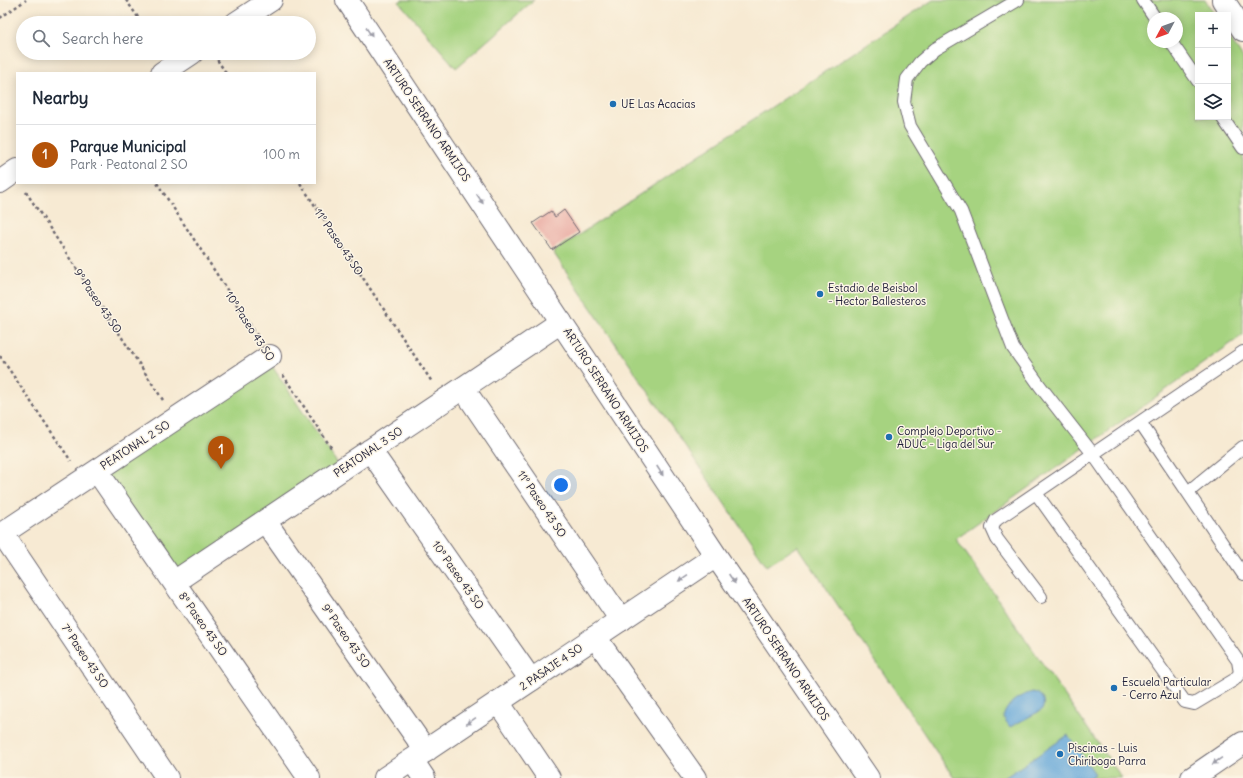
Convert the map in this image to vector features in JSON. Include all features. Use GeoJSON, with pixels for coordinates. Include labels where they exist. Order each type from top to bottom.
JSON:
{"type":"FeatureCollection","features":[{"type":"Feature","properties":{"kind":"street"},"geometry":{"type":"LineString","coordinates":[[246,16],[270,0]]}},
{"type":"Feature","properties":{"kind":"street","name":"ARTURO SERRANO ARMIJOS"},"geometry":{"type":"LineString","coordinates":[[347,0],[716,556],[868,778]]}},
{"type":"Feature","properties":{"kind":"street"},"geometry":{"type":"LineString","coordinates":[[1223,0],[1243,30]]}},
{"type":"Feature","properties":{"kind":"street"},"geometry":{"type":"LineString","coordinates":[[164,72],[182,60]]}},
{"type":"Feature","properties":{"kind":"street"},"geometry":{"type":"LineString","coordinates":[[0,182],[16,180]]}},
{"type":"Feature","properties":{"kind":"street","name":"PEATONAL 3 SO"},"geometry":{"type":"LineString","coordinates":[[174,582],[561,322]]}},
{"type":"Feature","properties":{"kind":"street","name":"PEATONAL 2 SO"},"geometry":{"type":"LineString","coordinates":[[1,534],[270,356]]}},
{"type":"Feature","properties":{"kind":"street","name":"11º Paseo 43 SO"},"geometry":{"type":"LineString","coordinates":[[463,388],[621,620]]}},
{"type":"Feature","properties":{"kind":"street","name":"10º Paseo 43 SO"},"geometry":{"type":"LineString","coordinates":[[370,450],[531,680]]}},
{"type":"Feature","properties":{"kind":"street","name":"8º Paseo 43 SO"},"geometry":{"type":"LineString","coordinates":[[90,475],[174,582],[309,778]]}},
{"type":"Feature","properties":{"kind":"street","name":"9º Paseo 43 SO"},"geometry":{"type":"LineString","coordinates":[[265,521],[419,756],[424,778]]}},
{"type":"Feature","properties":{"kind":"street","name":"7º Paseo 43 SO"},"geometry":{"type":"LineString","coordinates":[[1,534],[168,778]]}},
{"type":"Feature","properties":{"kind":"street","name":"2 PASAJE 4 SO"},"geometry":{"type":"LineString","coordinates":[[385,778],[716,556]]}},
{"type":"Feature","properties":{"kind":"street"},"geometry":{"type":"LineString","coordinates":[[595,637],[695,778]]}},
{"type":"Feature","properties":{"kind":"street"},"geometry":{"type":"LineString","coordinates":[[498,702],[550,778]]}},
{"type":"Feature","properties":{"kind":"street"},"geometry":{"type":"LineString","coordinates":[[1192,778],[1243,743]]}},
{"type":"Feature","properties":{"kind":"lane"},"geometry":{"type":"LineString","coordinates":[[1018,0],[935,49],[920,62],[907,79],[904,102],[910,126],[961,211],[1013,348],[1040,386],[1093,454],[1238,661],[1240,673],[1234,680],[1194,704],[1185,702],[1036,493]]}},
{"type":"Feature","properties":{"kind":"lane"},"geometry":{"type":"LineString","coordinates":[[1143,0],[1151,12]]}},
{"type":"Feature","properties":{"kind":"lane"},"geometry":{"type":"LineString","coordinates":[[1175,48],[1195,78]]}},
{"type":"Feature","properties":{"kind":"lane"},"geometry":{"type":"LineString","coordinates":[[1224,120],[1243,148]]}},
{"type":"Feature","properties":{"kind":"lane"},"geometry":{"type":"LineString","coordinates":[[1041,597],[997,539],[992,528],[996,520],[1243,352]]}},
{"type":"Feature","properties":{"kind":"lane"},"geometry":{"type":"LineString","coordinates":[[1140,422],[1243,574]]}},
{"type":"Feature","properties":{"kind":"lane"},"geometry":{"type":"LineString","coordinates":[[1188,492],[1243,447]]}},
{"type":"Feature","properties":{"kind":"path"},"geometry":{"type":"LineString","coordinates":[[0,18],[26,0]]}},
{"type":"Feature","properties":{"kind":"path"},"geometry":{"type":"LineString","coordinates":[[126,0],[137,16]]}},
{"type":"Feature","properties":{"kind":"path"},"geometry":{"type":"LineString","coordinates":[[218,60],[225,72]]}},
{"type":"Feature","properties":{"kind":"path","name":"9º Paseo 43 SO"},"geometry":{"type":"LineString","coordinates":[[23,184],[176,419]]}},
{"type":"Feature","properties":{"kind":"path","name":"10º Paseo 43 SO"},"geometry":{"type":"LineString","coordinates":[[158,184],[344,468]]}},
{"type":"Feature","properties":{"kind":"path","name":"11º Paseo 43 SO"},"geometry":{"type":"LineString","coordinates":[[301,184],[445,400]]}},
{"type":"Feature","properties":{"kind":"path"},"geometry":{"type":"LineString","coordinates":[[0,356],[90,475]]}},
{"type":"Feature","properties":{"kind":"green space"},"geometry":{"type":"Polygon","coordinates":[[[402,0],[534,0],[456,68],[399,2],[402,0]]]}},
{"type":"Feature","properties":{"kind":"green space","name":"Complejo Deportivo - ADUC - Liga del Sur"},"geometry":{"type":"Polygon","coordinates":[[[933,0],[1205,0],[1213,12],[1195,12],[1195,120],[1231,120],[1231,40],[1243,58],[1243,335],[956,539],[1122,778],[954,778],[798,546],[767,566],[553,252],[933,0]]]}},
{"type":"Feature","properties":{"kind":"green space"},"geometry":{"type":"Polygon","coordinates":[[[270,363],[339,466],[176,575],[104,472],[270,363]]]}},
{"type":"Feature","properties":{"kind":"water"},"geometry":{"type":"Polygon","coordinates":[[[1033,692],[1039,694],[1042,698],[1044,704],[1042,710],[1010,727],[1003,717],[1008,707],[1014,700],[1033,692]]]}},
{"type":"Feature","properties":{"kind":"water","name":"Piscinas - Luis Chiriboga Parra"},"geometry":{"type":"Polygon","coordinates":[[[1068,735],[1095,774],[1090,778],[1004,778],[1068,735]]]}},
{"type":"Feature","properties":{"kind":"building"},"geometry":{"type":"Polygon","coordinates":[[[564,210],[579,232],[552,250],[533,223],[551,211],[555,217],[564,210]]]}},
{"type":"Feature","properties":{"kind":"place","name":"UE Las Acacias"},"geometry":{"type":"Point","coordinates":[613,104]}},
{"type":"Feature","properties":{"kind":"place","name":"Estadio de Beisbol - Hector Ballesteros"},"geometry":{"type":"Point","coordinates":[820,294]}},
{"type":"Feature","properties":{"kind":"place","name":"Complejo Deportivo - ADUC - Liga del Sur"},"geometry":{"type":"Point","coordinates":[889,437]}},
{"type":"Feature","properties":{"kind":"place","name":"Parque Municipal"},"geometry":{"type":"Point","coordinates":[221,469]}},
{"type":"Feature","properties":{"kind":"place","name":"Escuela Particular - Cerro Azul"},"geometry":{"type":"Point","coordinates":[1114,688]}},
{"type":"Feature","properties":{"kind":"place","name":"Piscinas - Luis Chiriboga Parra"},"geometry":{"type":"Point","coordinates":[1060,754]}}]}
